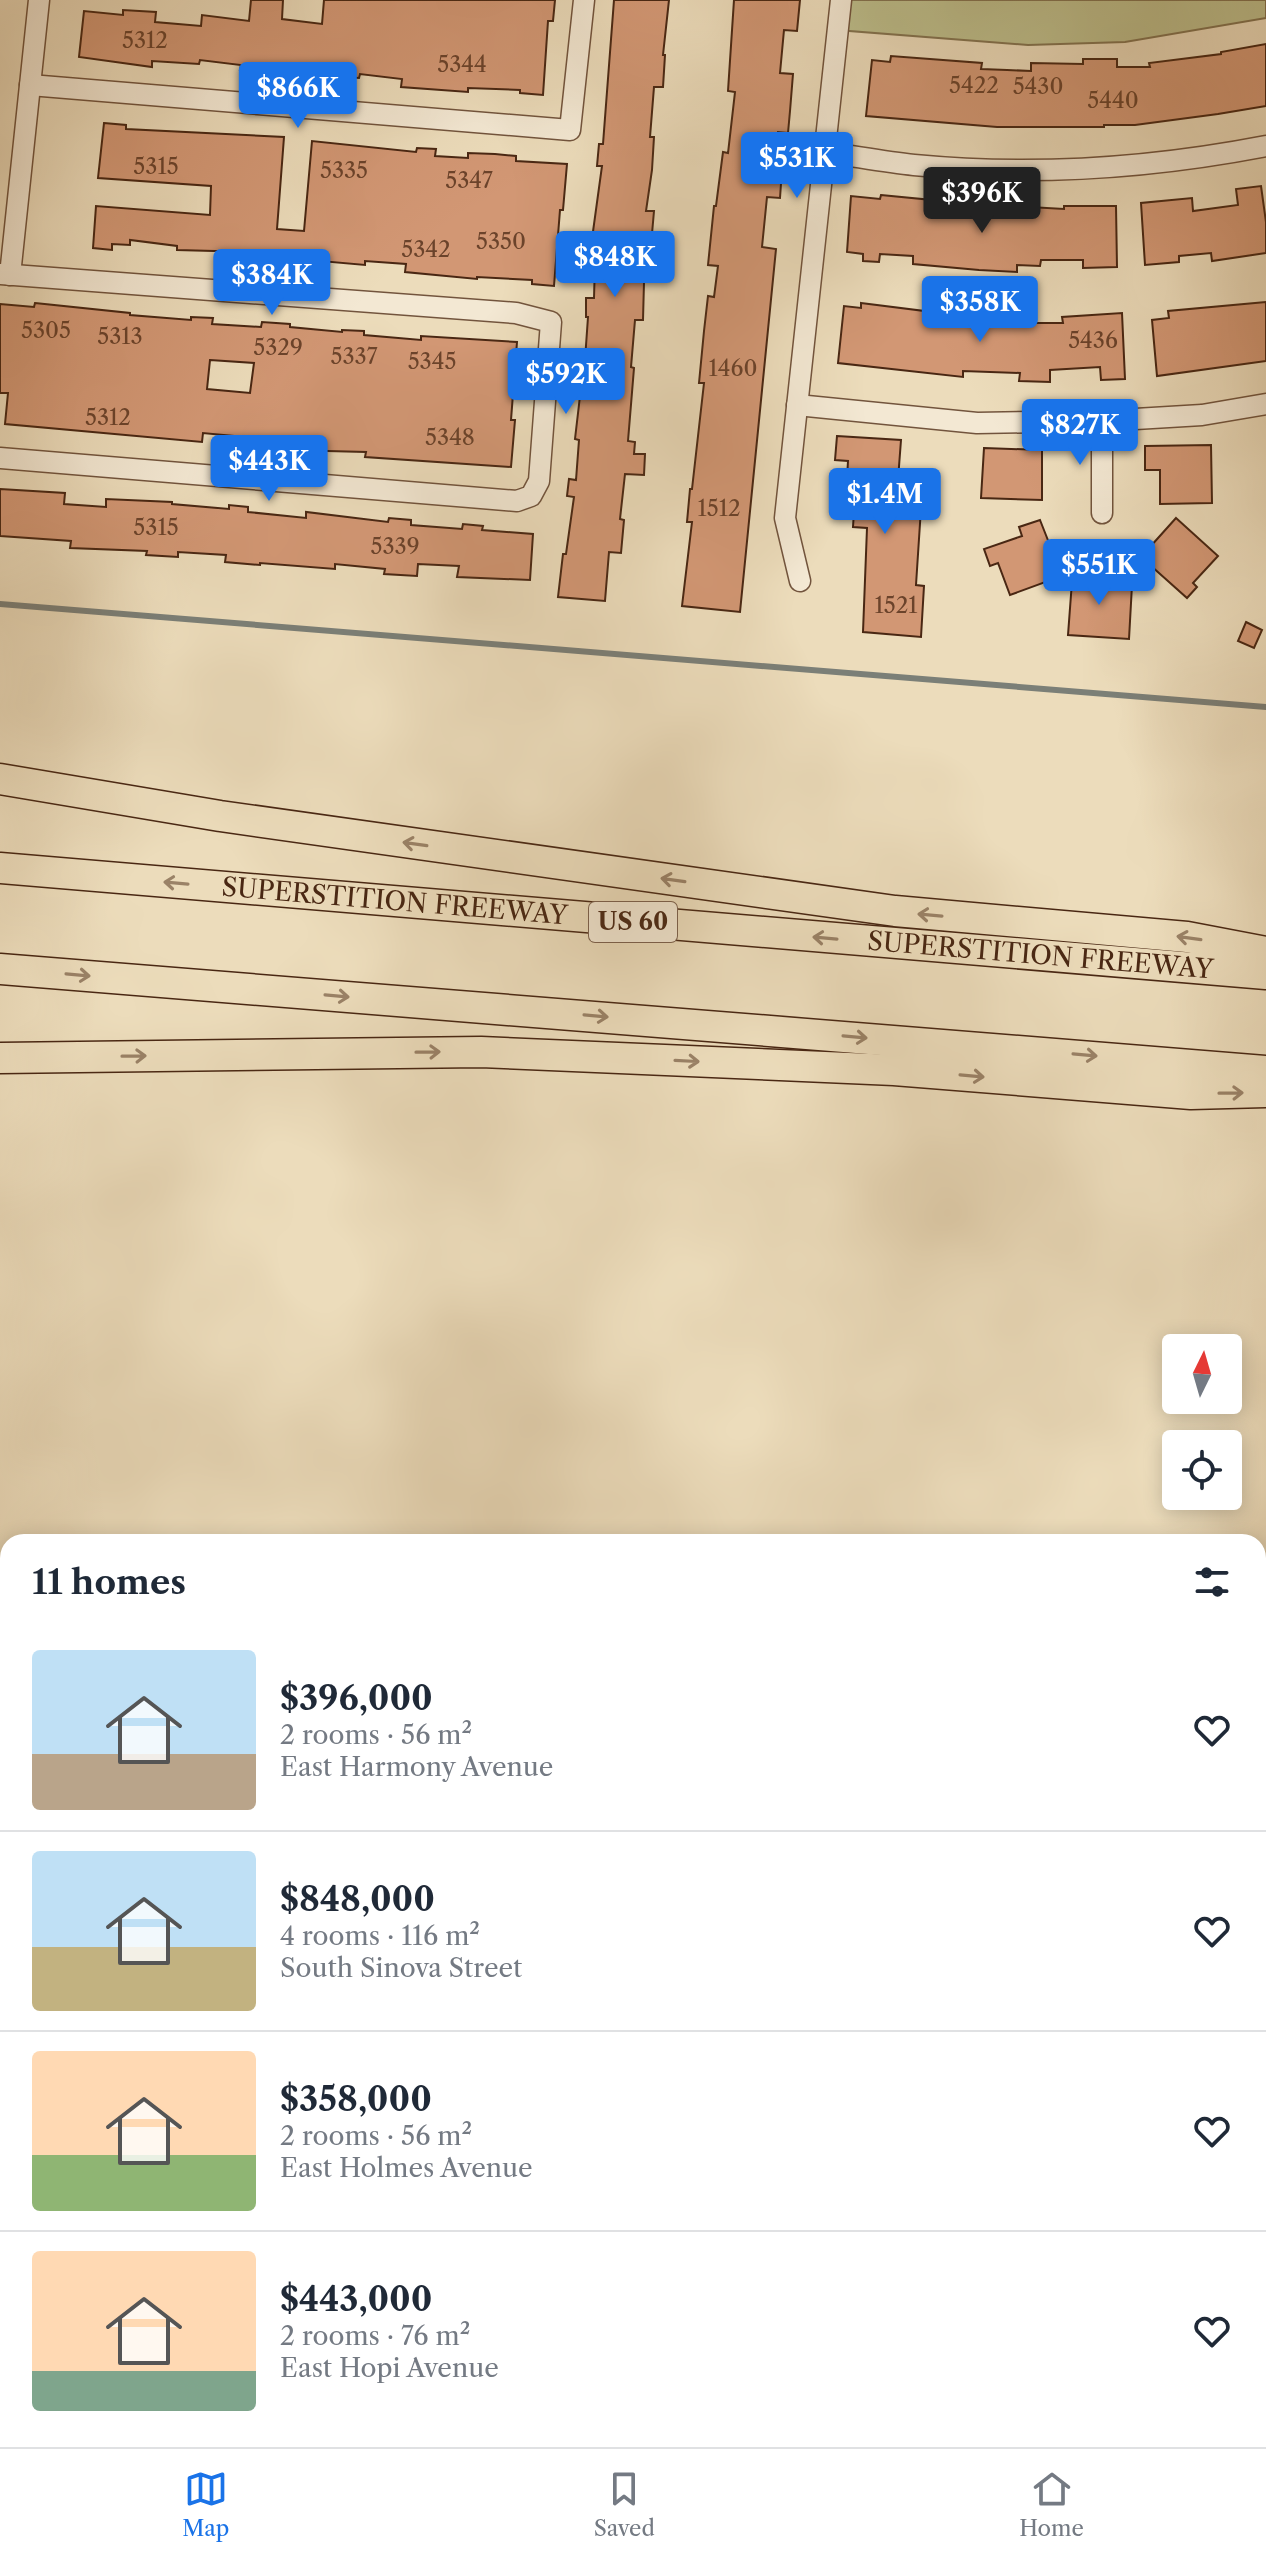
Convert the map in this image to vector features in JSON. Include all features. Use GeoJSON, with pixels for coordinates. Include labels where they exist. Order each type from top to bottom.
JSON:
{"type":"FeatureCollection","features":[{"type":"Feature","properties":{"kind":"highway"},"geometry":{"type":"LineString","coordinates":[[0,779],[220,816],[895,911],[1187,937],[1266,952]]}},
{"type":"Feature","properties":{"kind":"highway","name":"SUPERSTITION FREEWAY"},"geometry":{"type":"LineString","coordinates":[[0,868],[1266,974]]}},
{"type":"Feature","properties":{"kind":"highway"},"geometry":{"type":"LineString","coordinates":[[0,969],[1266,1071]]}},
{"type":"Feature","properties":{"kind":"highway"},"geometry":{"type":"LineString","coordinates":[[0,1058],[481,1052],[894,1070],[1191,1094],[1266,1092]]}},
{"type":"Feature","properties":{"kind":"street"},"geometry":{"type":"LineString","coordinates":[[0,458],[517,501],[531,496],[539,481],[551,322],[516,313],[5,274],[39,0]]}},
{"type":"Feature","properties":{"kind":"street"},"geometry":{"type":"LineString","coordinates":[[30,85],[570,130],[584,0]]}},
{"type":"Feature","properties":{"kind":"street"},"geometry":{"type":"LineString","coordinates":[[800,581],[785,518],[841,0]]}},
{"type":"Feature","properties":{"kind":"street"},"geometry":{"type":"LineString","coordinates":[[824,152],[915,165],[1026,170],[1151,162],[1266,146]]}},
{"type":"Feature","properties":{"kind":"street"},"geometry":{"type":"LineString","coordinates":[[797,405],[977,423],[1102,421],[1202,415],[1266,404]]}},
{"type":"Feature","properties":{"kind":"street"},"geometry":{"type":"LineString","coordinates":[[1102,421],[1102,513]]}},
{"type":"Feature","properties":{"kind":"green space"},"geometry":{"type":"Polygon","coordinates":[[[841,0],[1266,0],[1266,18],[1125,42],[1028,45],[837,30],[841,0]]]}},
{"type":"Feature","properties":{"kind":"building"},"geometry":{"type":"Polygon","coordinates":[[[251,0],[283,0],[282,19],[322,24],[324,0],[555,0],[553,21],[548,21],[543,95],[520,93],[520,90],[468,88],[468,92],[401,87],[402,79],[360,74],[359,78],[315,75],[315,80],[240,70],[241,65],[200,60],[199,64],[152,61],[152,67],[79,57],[84,11],[123,15],[123,10],[156,12],[155,22],[201,26],[202,15],[249,21],[251,0]]]}},
{"type":"Feature","properties":{"kind":"building"},"geometry":{"type":"Polygon","coordinates":[[[614,0],[669,0],[663,87],[654,87],[650,137],[654,137],[646,211],[654,211],[651,245],[645,245],[643,320],[635,320],[631,367],[634,368],[628,441],[635,442],[634,454],[645,454],[644,475],[625,474],[620,519],[624,520],[621,553],[609,552],[605,601],[558,597],[574,497],[567,496],[569,479],[576,480],[579,440],[575,439],[580,396],[575,396],[577,374],[584,374],[588,317],[586,298],[594,298],[595,262],[590,262],[591,246],[602,166],[597,166],[599,144],[603,144],[614,0]]]}},
{"type":"Feature","properties":{"kind":"building"},"geometry":{"type":"Polygon","coordinates":[[[734,0],[800,0],[797,31],[784,30],[780,73],[793,74],[788,133],[778,132],[774,168],[782,169],[780,198],[767,197],[762,247],[776,249],[740,612],[682,606],[692,522],[687,522],[690,489],[704,383],[699,383],[704,331],[708,296],[714,297],[718,266],[708,265],[714,206],[723,152],[728,153],[735,92],[728,91],[734,0]]]}},
{"type":"Feature","properties":{"kind":"building"},"geometry":{"type":"Polygon","coordinates":[[[1266,44],[1266,106],[1104,127],[997,127],[866,116],[872,60],[890,62],[891,56],[982,63],[981,69],[1031,71],[1031,63],[1083,64],[1083,59],[1117,59],[1117,67],[1150,67],[1149,63],[1221,54],[1266,44]]]}},
{"type":"Feature","properties":{"kind":"building"},"geometry":{"type":"Polygon","coordinates":[[[104,123],[126,125],[126,129],[284,137],[277,229],[304,231],[312,141],[416,152],[417,148],[436,149],[435,156],[468,158],[468,153],[495,154],[516,156],[516,161],[567,164],[554,286],[532,284],[532,280],[477,279],[405,272],[406,264],[365,261],[365,265],[321,261],[321,267],[250,260],[251,252],[177,250],[177,246],[130,240],[130,245],[112,244],[112,250],[93,248],[96,206],[210,215],[211,186],[98,178],[104,123]]]}},
{"type":"Feature","properties":{"kind":"building"},"geometry":{"type":"Polygon","coordinates":[[[1261,186],[1266,253],[1212,261],[1211,253],[1179,256],[1179,262],[1145,265],[1141,203],[1192,198],[1193,211],[1238,205],[1236,189],[1261,186]]]}},
{"type":"Feature","properties":{"kind":"building"},"geometry":{"type":"Polygon","coordinates":[[[881,195],[942,201],[941,213],[992,218],[992,205],[1064,209],[1064,206],[1116,206],[1117,267],[1083,268],[1083,260],[1041,260],[1040,266],[1017,265],[1017,272],[979,270],[913,264],[913,256],[880,254],[879,262],[863,261],[863,254],[847,252],[851,196],[880,199],[881,195]]]}},
{"type":"Feature","properties":{"kind":"building"},"geometry":{"type":"Polygon","coordinates":[[[1266,302],[1266,361],[1157,376],[1152,320],[1169,318],[1168,311],[1266,302]]]}},
{"type":"Feature","properties":{"kind":"building"},"geometry":{"type":"Polygon","coordinates":[[[35,303],[130,315],[191,320],[191,317],[213,318],[212,324],[261,327],[262,322],[290,324],[290,327],[364,331],[364,335],[421,340],[421,336],[517,342],[511,467],[365,457],[366,452],[288,450],[288,447],[244,443],[244,437],[203,433],[202,442],[5,424],[8,393],[0,393],[0,304],[34,307],[35,303]],[[210,360],[207,389],[250,393],[254,363],[210,360]]]}},
{"type":"Feature","properties":{"kind":"building"},"geometry":{"type":"Polygon","coordinates":[[[861,303],[932,312],[932,318],[992,323],[1063,323],[1062,317],[1122,313],[1125,379],[1101,380],[1100,367],[1050,370],[1050,382],[1019,381],[1020,373],[963,371],[963,377],[838,363],[844,306],[861,308],[861,303]]]}},
{"type":"Feature","properties":{"kind":"building"},"geometry":{"type":"Polygon","coordinates":[[[837,436],[901,440],[896,506],[921,508],[916,585],[924,586],[921,637],[863,632],[867,528],[853,527],[855,496],[846,496],[848,461],[835,460],[837,436]]]}},
{"type":"Feature","properties":{"kind":"building"},"geometry":{"type":"Polygon","coordinates":[[[1211,445],[1212,503],[1160,504],[1160,470],[1145,470],[1145,446],[1211,445]]]}},
{"type":"Feature","properties":{"kind":"building"},"geometry":{"type":"Polygon","coordinates":[[[984,448],[1042,450],[1042,500],[981,498],[984,448]]]}},
{"type":"Feature","properties":{"kind":"building"},"geometry":{"type":"Polygon","coordinates":[[[0,489],[65,493],[64,504],[106,507],[106,499],[229,509],[229,505],[248,507],[248,512],[306,518],[306,512],[388,522],[389,518],[411,520],[411,525],[462,529],[463,524],[483,526],[482,530],[533,534],[530,580],[457,577],[459,566],[418,564],[417,576],[384,574],[385,569],[335,564],[335,569],[260,565],[225,562],[226,555],[178,552],[178,557],[146,555],[147,551],[70,548],[71,541],[0,536],[0,489]]]}},
{"type":"Feature","properties":{"kind":"building"},"geometry":{"type":"Polygon","coordinates":[[[1176,518],[1218,556],[1193,583],[1197,587],[1187,598],[1141,557],[1176,518]]]}},
{"type":"Feature","properties":{"kind":"building"},"geometry":{"type":"Polygon","coordinates":[[[1040,520],[1062,576],[1010,595],[998,563],[990,566],[984,549],[1022,536],[1019,527],[1040,520]]]}},
{"type":"Feature","properties":{"kind":"building"},"geometry":{"type":"Polygon","coordinates":[[[1073,568],[1096,570],[1096,583],[1132,585],[1129,639],[1068,635],[1073,568]]]}},
{"type":"Feature","properties":{"kind":"building"},"geometry":{"type":"Polygon","coordinates":[[[1246,622],[1262,630],[1254,648],[1238,641],[1246,622]]]}},
{"type":"Feature","properties":{"kind":"waterway"},"geometry":{"type":"LineString","coordinates":[[0,604],[1266,707]]}}]}
